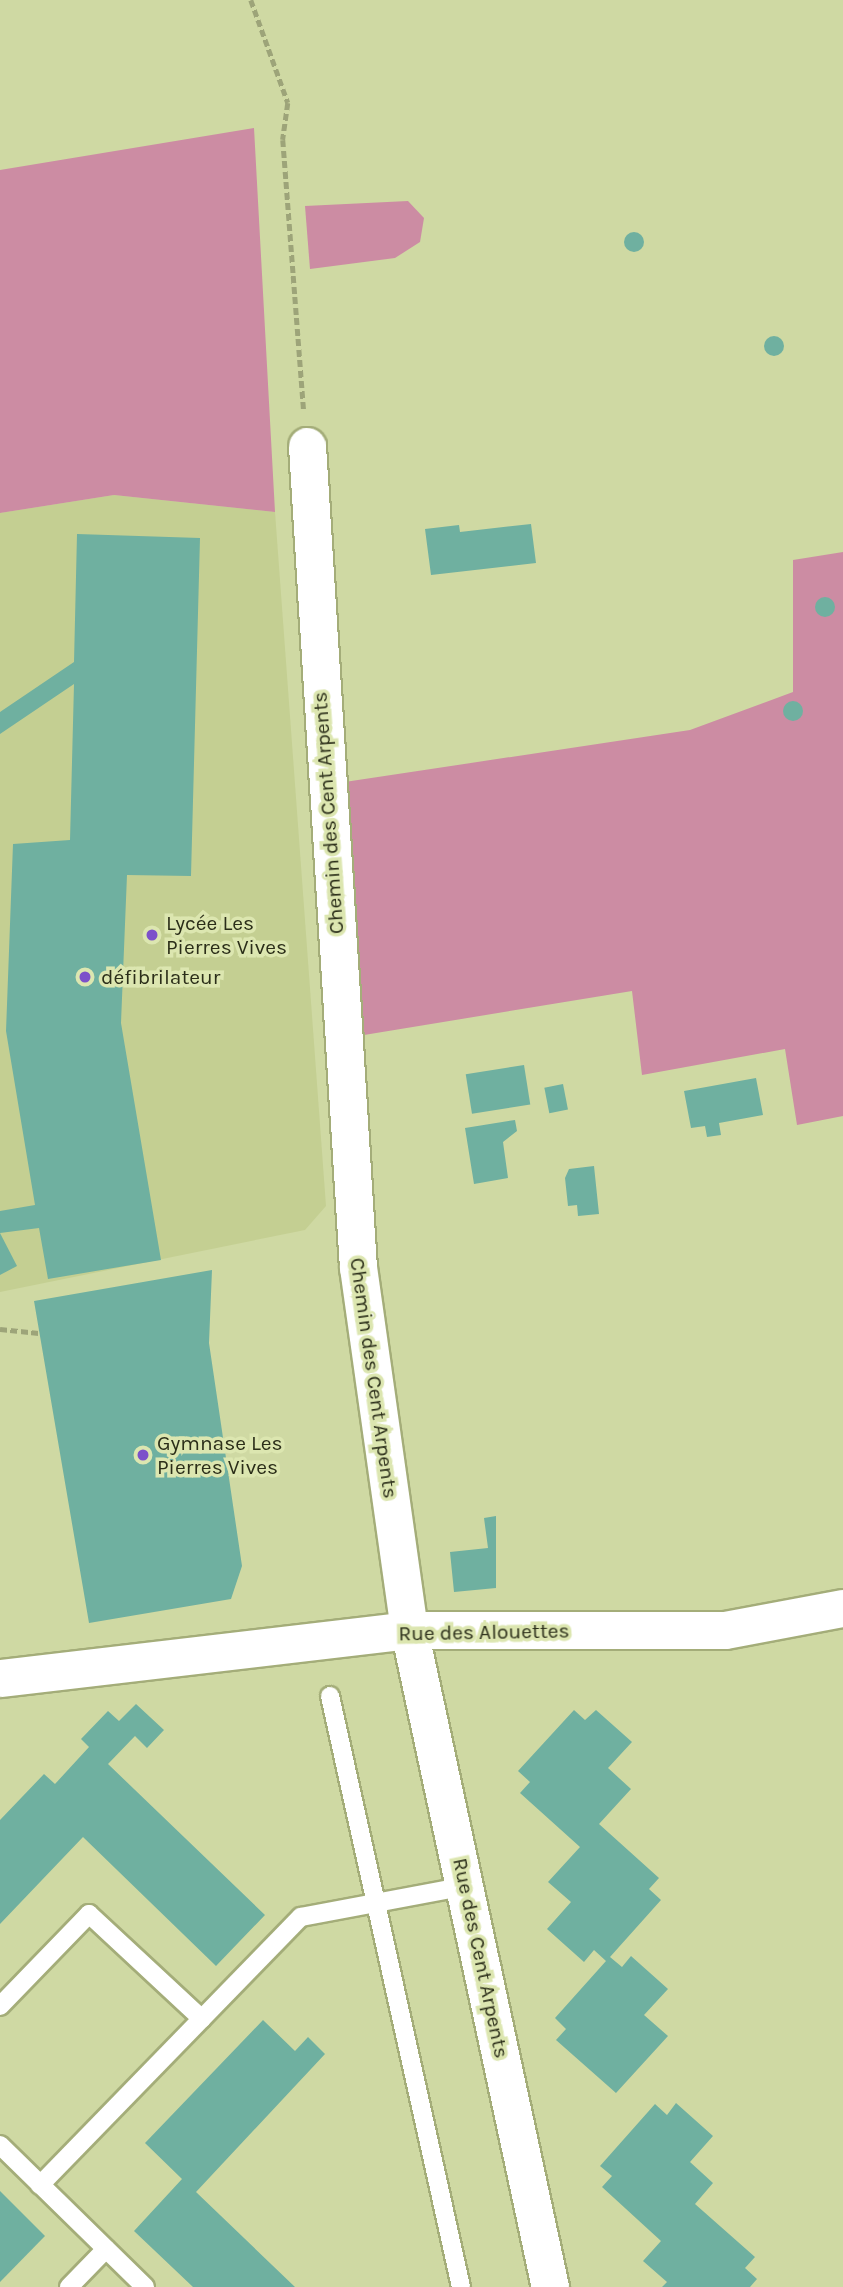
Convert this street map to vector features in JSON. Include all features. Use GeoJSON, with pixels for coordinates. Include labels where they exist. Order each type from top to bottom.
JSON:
{"type":"FeatureCollection","features":[{"type":"Feature","properties":{"kind":"street","name":"Chemin des Cent Arpents"},"geometry":{"type":"LineString","coordinates":[[307,446],[354,1224],[409,1630]]}},
{"type":"Feature","properties":{"kind":"street","name":"Rue des Alouettes"},"geometry":{"type":"LineString","coordinates":[[0,1678],[409,1630],[725,1630],[843,1608]]}},
{"type":"Feature","properties":{"kind":"street","name":"Rue des Cent Arpents"},"geometry":{"type":"LineString","coordinates":[[409,1630],[550,2287]]}},
{"type":"Feature","properties":{"kind":"lane"},"geometry":{"type":"LineString","coordinates":[[330,1696],[379,1898],[461,2287]]}},
{"type":"Feature","properties":{"kind":"lane"},"geometry":{"type":"LineString","coordinates":[[40,2185],[301,1917],[379,1898],[466,1886]]}},
{"type":"Feature","properties":{"kind":"lane"},"geometry":{"type":"LineString","coordinates":[[0,2006],[89,1914],[202,2019]]}},
{"type":"Feature","properties":{"kind":"lane"},"geometry":{"type":"LineString","coordinates":[[0,2145],[145,2287]]}},
{"type":"Feature","properties":{"kind":"lane"},"geometry":{"type":"LineString","coordinates":[[69,2287],[106,2249]]}},
{"type":"Feature","properties":{"kind":"path"},"geometry":{"type":"LineString","coordinates":[[251,0],[288,103],[283,140],[307,446]]}},
{"type":"Feature","properties":{"kind":"path"},"geometry":{"type":"LineString","coordinates":[[0,1329],[39,1333]]}},
{"type":"Feature","properties":{"kind":"shaded area"},"geometry":{"type":"Polygon","coordinates":[[[254,128],[275,512],[114,495],[0,513],[0,170],[254,128]]]}},
{"type":"Feature","properties":{"kind":"shaded area"},"geometry":{"type":"Polygon","coordinates":[[[408,201],[424,218],[420,242],[395,258],[310,269],[305,206],[408,201]]]}},
{"type":"Feature","properties":{"kind":"shaded area","name":"Lycée Les Pierres Vives"},"geometry":{"type":"Polygon","coordinates":[[[114,495],[275,512],[326,1206],[305,1230],[0,1292],[0,513],[114,495]]]}},
{"type":"Feature","properties":{"kind":"shaded area"},"geometry":{"type":"Polygon","coordinates":[[[843,552],[843,1116],[797,1125],[785,1049],[642,1075],[632,991],[364,1035],[338,783],[690,730],[793,692],[793,560],[843,552]]]}},
{"type":"Feature","properties":{"kind":"building"},"geometry":{"type":"Polygon","coordinates":[[[634,232],[641,235],[644,242],[641,249],[634,252],[627,249],[624,242],[627,235],[634,232]]]}},
{"type":"Feature","properties":{"kind":"building"},"geometry":{"type":"Polygon","coordinates":[[[774,336],[781,339],[784,346],[781,353],[774,356],[767,353],[764,346],[767,339],[774,336]]]}},
{"type":"Feature","properties":{"kind":"building"},"geometry":{"type":"Polygon","coordinates":[[[531,524],[536,563],[431,575],[425,529],[459,525],[460,532],[531,524]]]}},
{"type":"Feature","properties":{"kind":"building"},"geometry":{"type":"Polygon","coordinates":[[[77,534],[200,538],[191,876],[127,875],[121,1023],[161,1260],[48,1279],[39,1228],[0,1233],[0,1211],[35,1205],[6,1031],[13,844],[70,840],[74,684],[0,734],[0,712],[74,662],[77,534]]]}},
{"type":"Feature","properties":{"kind":"building"},"geometry":{"type":"Polygon","coordinates":[[[825,597],[832,600],[835,607],[832,614],[825,617],[818,614],[815,607],[818,600],[825,597]]]}},
{"type":"Feature","properties":{"kind":"building"},"geometry":{"type":"Polygon","coordinates":[[[793,701],[800,704],[803,711],[800,718],[793,721],[786,718],[783,711],[786,704],[793,701]]]}},
{"type":"Feature","properties":{"kind":"building"},"geometry":{"type":"Polygon","coordinates":[[[524,1065],[530,1105],[472,1114],[466,1074],[524,1065]]]}},
{"type":"Feature","properties":{"kind":"building"},"geometry":{"type":"Polygon","coordinates":[[[756,1078],[763,1115],[719,1123],[721,1135],[707,1137],[705,1126],[691,1128],[684,1091],[756,1078]]]}},
{"type":"Feature","properties":{"kind":"building"},"geometry":{"type":"Polygon","coordinates":[[[563,1084],[568,1110],[549,1113],[544,1088],[563,1084]]]}},
{"type":"Feature","properties":{"kind":"building"},"geometry":{"type":"Polygon","coordinates":[[[515,1120],[517,1131],[503,1142],[508,1178],[474,1184],[465,1128],[515,1120]]]}},
{"type":"Feature","properties":{"kind":"building"},"geometry":{"type":"Polygon","coordinates":[[[594,1166],[599,1214],[578,1216],[577,1205],[568,1206],[565,1178],[569,1169],[594,1166]]]}},
{"type":"Feature","properties":{"kind":"building"},"geometry":{"type":"Polygon","coordinates":[[[0,1233],[17,1266],[0,1275],[0,1233]]]}},
{"type":"Feature","properties":{"kind":"building","name":"Gymnase Les Pierres Vives"},"geometry":{"type":"Polygon","coordinates":[[[212,1270],[209,1343],[242,1566],[231,1599],[89,1623],[34,1301],[212,1270]]]}},
{"type":"Feature","properties":{"kind":"building"},"geometry":{"type":"Polygon","coordinates":[[[496,1516],[496,1588],[454,1592],[450,1552],[488,1548],[484,1518],[496,1516]]]}},
{"type":"Feature","properties":{"kind":"building"},"geometry":{"type":"Polygon","coordinates":[[[136,1704],[164,1730],[147,1748],[135,1736],[108,1764],[265,1915],[216,1966],[83,1837],[0,1924],[0,1820],[44,1774],[55,1784],[89,1747],[81,1739],[108,1711],[119,1721],[136,1704]]]}},
{"type":"Feature","properties":{"kind":"building"},"geometry":{"type":"Polygon","coordinates":[[[574,1710],[585,1720],[596,1710],[632,1742],[608,1768],[631,1789],[599,1824],[659,1878],[649,1889],[661,1900],[610,1957],[622,1967],[631,1956],[668,1989],[644,2015],[668,2036],[616,2093],[556,2040],[566,2029],[555,2018],[606,1961],[594,1950],[584,1962],[547,1929],[571,1902],[548,1882],[580,1847],[520,1793],[530,1782],[518,1771],[574,1710]]]}},
{"type":"Feature","properties":{"kind":"building"},"geometry":{"type":"Polygon","coordinates":[[[263,2020],[295,2051],[308,2037],[325,2054],[196,2192],[295,2287],[193,2287],[134,2231],[182,2179],[145,2143],[263,2020]]]}},
{"type":"Feature","properties":{"kind":"building"},"geometry":{"type":"Polygon","coordinates":[[[676,2103],[713,2136],[690,2162],[713,2183],[695,2204],[755,2257],[745,2268],[757,2279],[750,2287],[662,2287],[667,2282],[643,2261],[661,2241],[602,2187],[612,2176],[600,2166],[655,2104],[667,2115],[676,2103]]]}},
{"type":"Feature","properties":{"kind":"building"},"geometry":{"type":"Polygon","coordinates":[[[0,2191],[45,2236],[0,2282],[0,2191]]]}},
{"type":"Feature","properties":{"kind":"place","name":"Lycée Les Pierres Vives"},"geometry":{"type":"Point","coordinates":[152,935]}},
{"type":"Feature","properties":{"kind":"place","name":"défibrilateur"},"geometry":{"type":"Point","coordinates":[85,977]}},
{"type":"Feature","properties":{"kind":"place","name":"Gymnase Les Pierres Vives"},"geometry":{"type":"Point","coordinates":[143,1455]}}]}
